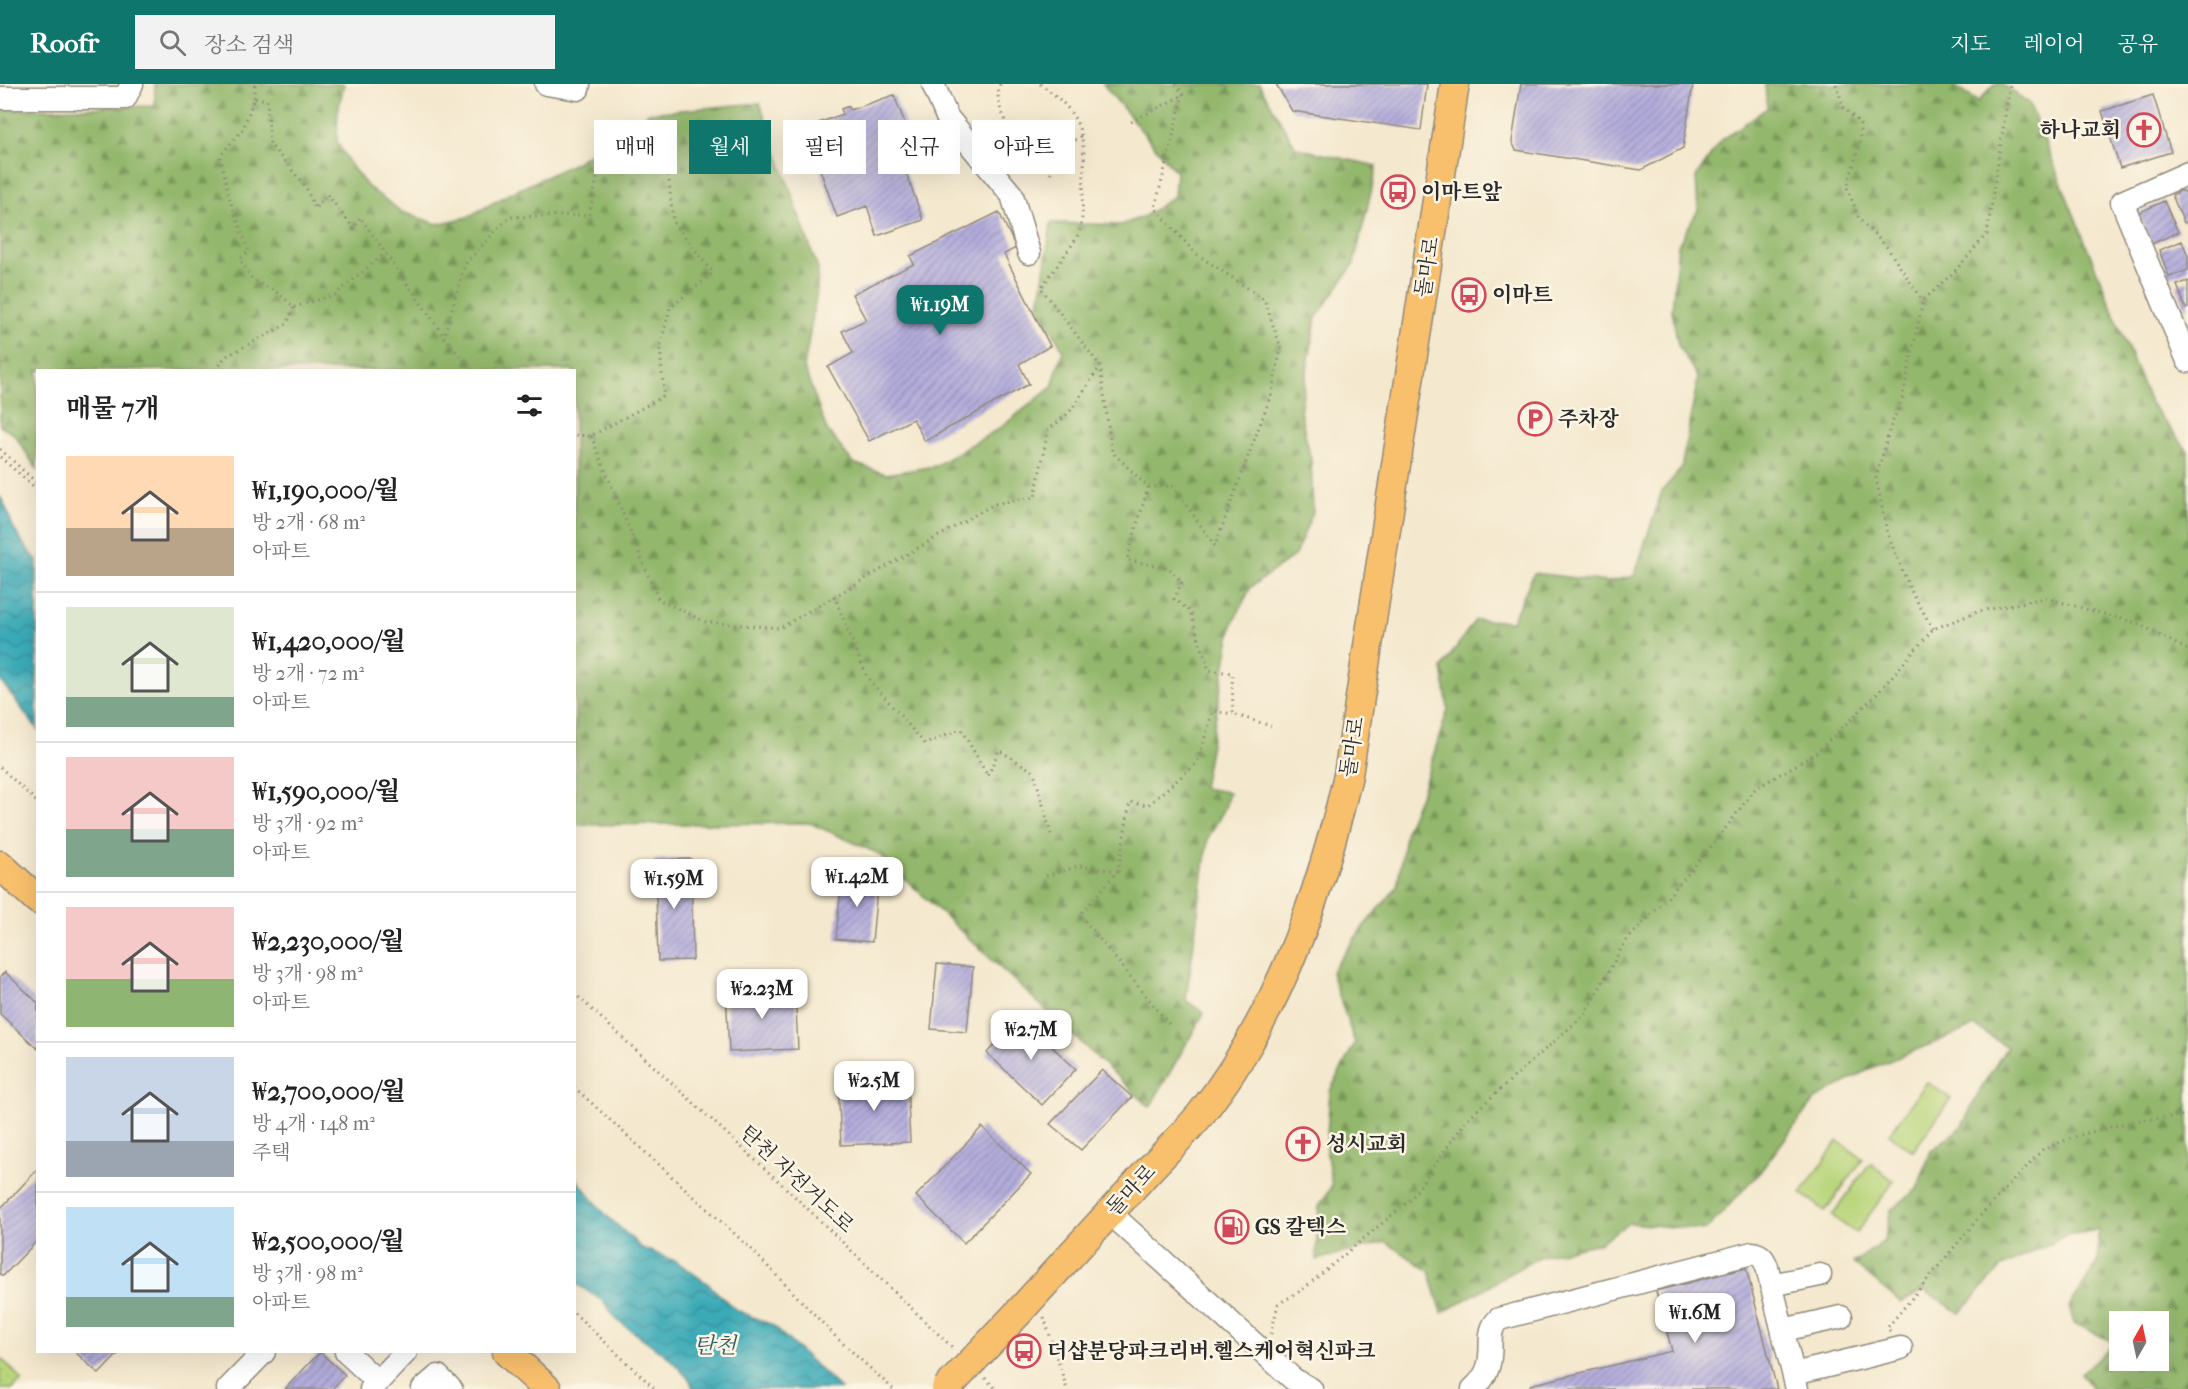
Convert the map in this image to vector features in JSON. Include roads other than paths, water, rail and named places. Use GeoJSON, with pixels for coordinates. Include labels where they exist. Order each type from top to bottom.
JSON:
{"type":"FeatureCollection","features":[{"type":"Feature","properties":{"kind":"main road","name":"돌마로"},"geometry":{"type":"LineString","coordinates":[[946,1389],[1200,1115],[1231,1071],[1283,977],[1326,860],[1348,775],[1455,84]]}},
{"type":"Feature","properties":{"kind":"main road"},"geometry":{"type":"LineString","coordinates":[[0,865],[36,898]]}},
{"type":"Feature","properties":{"kind":"main road"},"geometry":{"type":"LineString","coordinates":[[508,1353],[547,1389]]}},
{"type":"Feature","properties":{"kind":"street"},"geometry":{"type":"LineString","coordinates":[[0,98],[125,98],[132,84]]}},
{"type":"Feature","properties":{"kind":"street"},"geometry":{"type":"LineString","coordinates":[[546,84],[578,89],[579,84]]}},
{"type":"Feature","properties":{"kind":"street"},"geometry":{"type":"LineString","coordinates":[[933,84],[947,117],[973,140],[1012,195],[1029,253]]}},
{"type":"Feature","properties":{"kind":"street"},"geometry":{"type":"LineString","coordinates":[[2188,173],[2122,202],[2188,361]]}},
{"type":"Feature","properties":{"kind":"street"},"geometry":{"type":"LineString","coordinates":[[1110,1213],[1293,1379],[1311,1389]]}},
{"type":"Feature","properties":{"kind":"street"},"geometry":{"type":"LineString","coordinates":[[1485,1385],[1491,1363],[1490,1334],[1493,1324],[1499,1319],[1752,1253],[1764,1259],[1796,1382],[1901,1348]]}},
{"type":"Feature","properties":{"kind":"street"},"geometry":{"type":"LineString","coordinates":[[1772,1285],[1820,1275]]}},
{"type":"Feature","properties":{"kind":"street"},"geometry":{"type":"LineString","coordinates":[[1783,1330],[1841,1317]]}},
{"type":"Feature","properties":{"kind":"street"},"geometry":{"type":"LineString","coordinates":[[228,1389],[263,1353]]}},
{"type":"Feature","properties":{"kind":"street"},"geometry":{"type":"LineString","coordinates":[[347,1353],[375,1385],[405,1353]]}},
{"type":"Feature","properties":{"kind":"street"},"geometry":{"type":"LineString","coordinates":[[423,1389],[438,1376],[451,1389]]}},
{"type":"Feature","properties":{"kind":"water"},"geometry":{"type":"Polygon","coordinates":[[[0,497],[17,534],[36,559],[36,728],[0,680],[0,497]]]}},
{"type":"Feature","properties":{"kind":"water","name":"탄천"},"geometry":{"type":"Polygon","coordinates":[[[576,1178],[605,1214],[642,1248],[677,1262],[707,1283],[736,1310],[772,1325],[841,1389],[693,1389],[690,1380],[667,1356],[617,1320],[603,1301],[576,1284],[576,1178]]]}},
{"type":"Feature","properties":{"kind":"place","name":"하나교회"},"geometry":{"type":"Point","coordinates":[2144,130]}},
{"type":"Feature","properties":{"kind":"place","name":"이마트앞"},"geometry":{"type":"Point","coordinates":[1398,192]}},
{"type":"Feature","properties":{"kind":"place","name":"이마트"},"geometry":{"type":"Point","coordinates":[1469,295]}},
{"type":"Feature","properties":{"kind":"place","name":"주차장"},"geometry":{"type":"Point","coordinates":[1535,419]}},
{"type":"Feature","properties":{"kind":"place","name":"성시교회"},"geometry":{"type":"Point","coordinates":[1303,1144]}},
{"type":"Feature","properties":{"kind":"place","name":"GS 칼텍스"},"geometry":{"type":"Point","coordinates":[1232,1227]}},
{"type":"Feature","properties":{"kind":"place","name":"더샵분당파크리버.헬스케어혁신파크"},"geometry":{"type":"Point","coordinates":[1024,1351]}}]}
